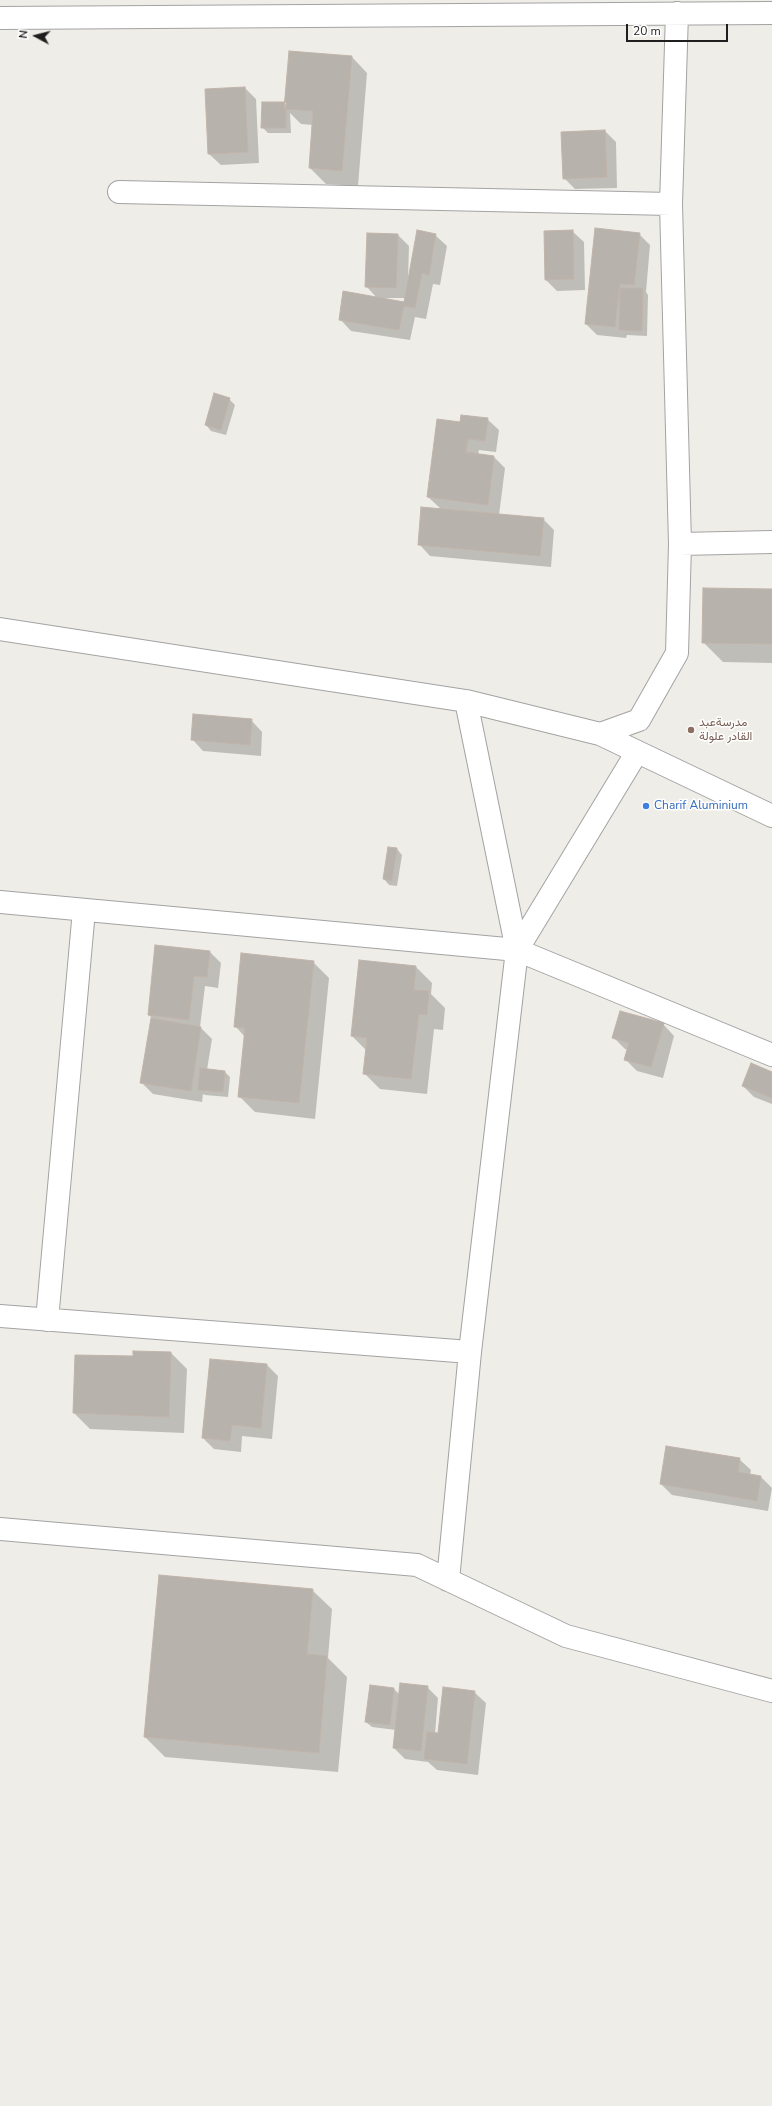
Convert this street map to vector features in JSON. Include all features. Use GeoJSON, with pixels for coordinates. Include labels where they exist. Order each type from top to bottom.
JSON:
{"type":"FeatureCollection","features":[{"type":"Feature","properties":{"kind":"street"},"geometry":{"type":"LineString","coordinates":[[0,18],[772,13]]}},
{"type":"Feature","properties":{"kind":"street"},"geometry":{"type":"LineString","coordinates":[[600,734],[639,720],[677,653],[680,544],[671,204],[677,14]]}},
{"type":"Feature","properties":{"kind":"street"},"geometry":{"type":"LineString","coordinates":[[118,192],[671,204]]}},
{"type":"Feature","properties":{"kind":"street"},"geometry":{"type":"LineString","coordinates":[[680,544],[772,542]]}},
{"type":"Feature","properties":{"kind":"street"},"geometry":{"type":"LineString","coordinates":[[0,630],[466,701],[600,734],[772,816]]}},
{"type":"Feature","properties":{"kind":"street"},"geometry":{"type":"LineString","coordinates":[[448,1580],[470,1352],[517,950],[466,701]]}},
{"type":"Feature","properties":{"kind":"street"},"geometry":{"type":"LineString","coordinates":[[517,950],[637,752]]}},
{"type":"Feature","properties":{"kind":"street"},"geometry":{"type":"LineString","coordinates":[[0,902],[517,950],[772,1055]]}},
{"type":"Feature","properties":{"kind":"street"},"geometry":{"type":"LineString","coordinates":[[47,1320],[84,910]]}},
{"type":"Feature","properties":{"kind":"street"},"geometry":{"type":"LineString","coordinates":[[0,1316],[470,1352]]}},
{"type":"Feature","properties":{"kind":"street"},"geometry":{"type":"LineString","coordinates":[[0,1529],[417,1565],[566,1636],[772,1691]]}},
{"type":"Feature","properties":{"kind":"building"},"geometry":{"type":"Polygon","coordinates":[[[289,51],[352,56],[342,171],[309,168],[313,111],[284,109],[289,51]]]}},
{"type":"Feature","properties":{"kind":"building"},"geometry":{"type":"Polygon","coordinates":[[[245,87],[248,152],[208,154],[205,89],[245,87]]]}},
{"type":"Feature","properties":{"kind":"building"},"geometry":{"type":"Polygon","coordinates":[[[262,102],[286,102],[286,128],[261,128],[262,102]]]}},
{"type":"Feature","properties":{"kind":"building"},"geometry":{"type":"Polygon","coordinates":[[[605,130],[607,177],[563,179],[561,132],[605,130]]]}},
{"type":"Feature","properties":{"kind":"building"},"geometry":{"type":"Polygon","coordinates":[[[595,228],[640,233],[634,285],[620,284],[615,327],[585,324],[595,228]]]}},
{"type":"Feature","properties":{"kind":"building"},"geometry":{"type":"Polygon","coordinates":[[[417,230],[436,234],[429,275],[422,273],[415,308],[404,306],[399,330],[339,320],[343,291],[404,302],[417,230]]]}},
{"type":"Feature","properties":{"kind":"building"},"geometry":{"type":"Polygon","coordinates":[[[573,230],[574,279],[545,280],[544,231],[573,230]]]}},
{"type":"Feature","properties":{"kind":"building"},"geometry":{"type":"Polygon","coordinates":[[[367,233],[398,234],[396,288],[365,287],[367,233]]]}},
{"type":"Feature","properties":{"kind":"building"},"geometry":{"type":"Polygon","coordinates":[[[620,288],[643,288],[642,331],[619,330],[620,288]]]}},
{"type":"Feature","properties":{"kind":"building"},"geometry":{"type":"Polygon","coordinates":[[[214,393],[230,398],[221,430],[205,425],[214,393]]]}},
{"type":"Feature","properties":{"kind":"building"},"geometry":{"type":"Polygon","coordinates":[[[461,415],[488,418],[485,441],[468,439],[466,452],[494,456],[488,505],[427,497],[437,419],[460,422],[461,415]]]}},
{"type":"Feature","properties":{"kind":"building"},"geometry":{"type":"Polygon","coordinates":[[[421,507],[544,518],[540,556],[418,545],[421,507]]]}},
{"type":"Feature","properties":{"kind":"building"},"geometry":{"type":"Polygon","coordinates":[[[703,588],[772,589],[772,644],[702,643],[703,588]]]}},
{"type":"Feature","properties":{"kind":"building"},"geometry":{"type":"Polygon","coordinates":[[[193,714],[252,719],[250,745],[191,740],[193,714]]]}},
{"type":"Feature","properties":{"kind":"building"},"geometry":{"type":"Polygon","coordinates":[[[388,847],[397,848],[392,881],[383,879],[388,847]]]}},
{"type":"Feature","properties":{"kind":"building"},"geometry":{"type":"Polygon","coordinates":[[[155,945],[210,951],[207,977],[194,976],[189,1020],[148,1015],[155,945]]]}},
{"type":"Feature","properties":{"kind":"building"},"geometry":{"type":"Polygon","coordinates":[[[241,953],[314,961],[299,1103],[238,1097],[245,1028],[234,1027],[241,953]]]}},
{"type":"Feature","properties":{"kind":"building"},"geometry":{"type":"Polygon","coordinates":[[[359,960],[416,966],[414,990],[429,991],[427,1015],[419,1014],[411,1079],[363,1074],[367,1038],[351,1036],[359,960]]]}},
{"type":"Feature","properties":{"kind":"building"},"geometry":{"type":"Polygon","coordinates":[[[620,1011],[664,1023],[651,1067],[624,1060],[629,1043],[612,1038],[620,1011]]]}},
{"type":"Feature","properties":{"kind":"building"},"geometry":{"type":"Polygon","coordinates":[[[151,1018],[201,1027],[191,1091],[140,1083],[151,1018]]]}},
{"type":"Feature","properties":{"kind":"building"},"geometry":{"type":"Polygon","coordinates":[[[751,1063],[772,1072],[772,1098],[742,1086],[751,1063]]]}},
{"type":"Feature","properties":{"kind":"building"},"geometry":{"type":"Polygon","coordinates":[[[200,1068],[225,1071],[223,1092],[198,1090],[200,1068]]]}},
{"type":"Feature","properties":{"kind":"building"},"geometry":{"type":"Polygon","coordinates":[[[133,1351],[171,1352],[169,1417],[73,1413],[75,1355],[133,1356],[133,1351]]]}},
{"type":"Feature","properties":{"kind":"building"},"geometry":{"type":"Polygon","coordinates":[[[210,1359],[267,1364],[261,1428],[232,1425],[230,1441],[202,1438],[210,1359]]]}},
{"type":"Feature","properties":{"kind":"building"},"geometry":{"type":"Polygon","coordinates":[[[666,1446],[740,1458],[738,1472],[761,1476],[757,1501],[660,1484],[666,1446]]]}},
{"type":"Feature","properties":{"kind":"building"},"geometry":{"type":"Polygon","coordinates":[[[159,1575],[313,1589],[307,1654],[327,1656],[319,1753],[144,1737],[159,1575]]]}},
{"type":"Feature","properties":{"kind":"building"},"geometry":{"type":"Polygon","coordinates":[[[400,1683],[428,1686],[421,1751],[393,1748],[400,1683]]]}},
{"type":"Feature","properties":{"kind":"building"},"geometry":{"type":"Polygon","coordinates":[[[370,1685],[394,1688],[390,1725],[365,1722],[370,1685]]]}},
{"type":"Feature","properties":{"kind":"building"},"geometry":{"type":"Polygon","coordinates":[[[443,1687],[475,1691],[467,1764],[424,1759],[427,1732],[438,1733],[443,1687]]]}},
{"type":"Feature","properties":{"kind":"place","name":"مدرسةعبد القادر علولة"},"geometry":{"type":"Point","coordinates":[691,730]}},
{"type":"Feature","properties":{"kind":"place","name":"Charif Aluminium"},"geometry":{"type":"Point","coordinates":[646,806]}}]}
